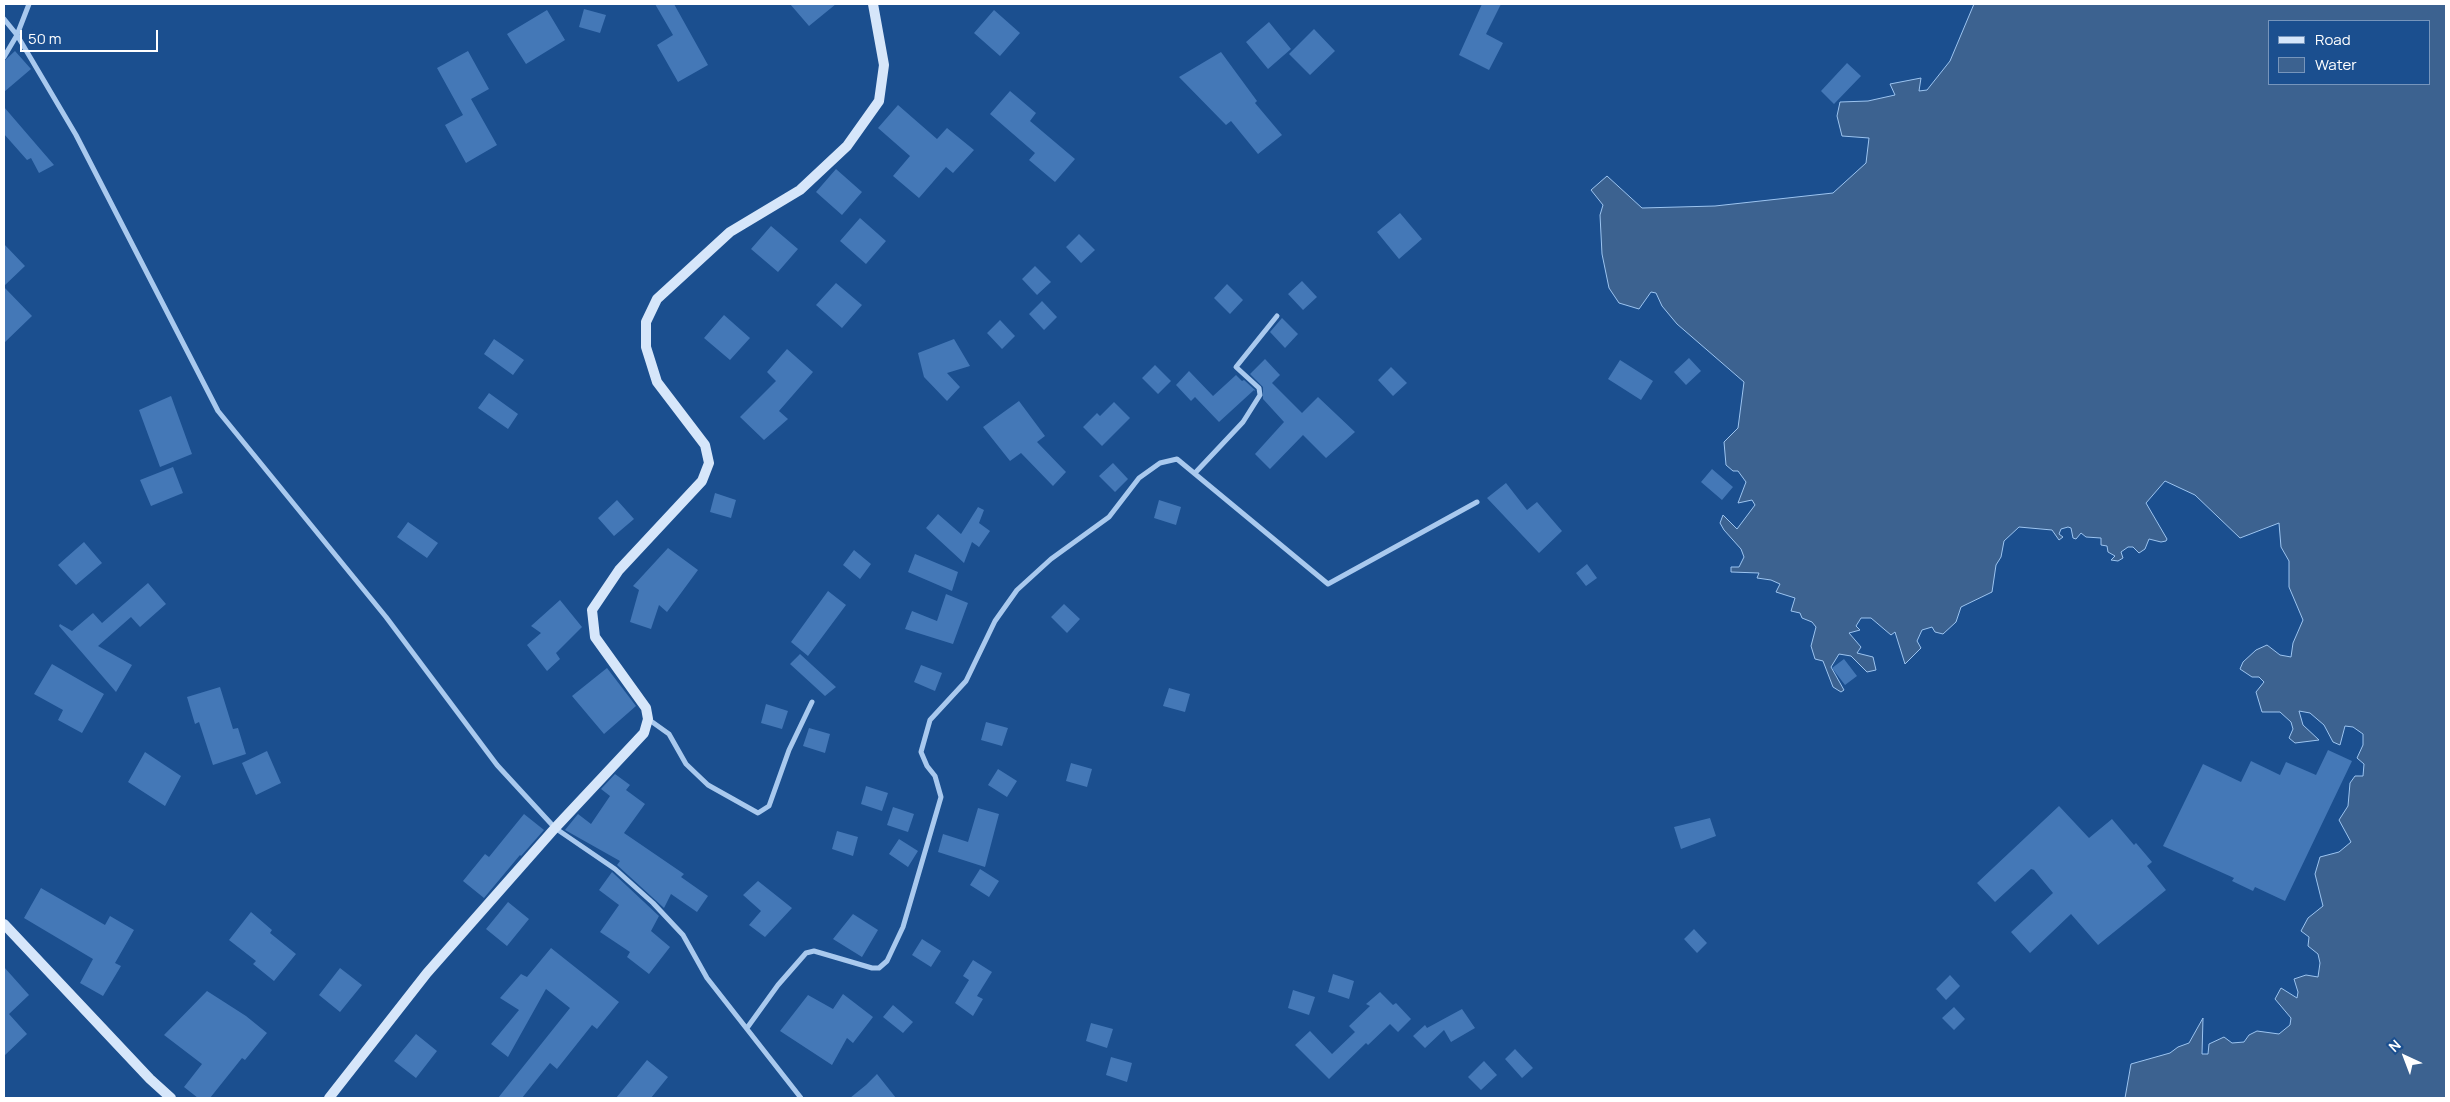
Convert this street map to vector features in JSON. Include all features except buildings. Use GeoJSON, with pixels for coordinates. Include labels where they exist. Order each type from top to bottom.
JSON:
{"type":"FeatureCollection","features":[{"type":"Feature","properties":{"kind":"street"},"geometry":{"type":"LineString","coordinates":[[4,57],[17,35],[29,4]]}},
{"type":"Feature","properties":{"kind":"street"},"geometry":{"type":"LineString","coordinates":[[329,1098],[427,973],[555,828],[644,732],[648,719],[646,708],[595,637],[592,610],[619,570],[702,481],[710,463],[705,445],[657,382],[646,347],[646,322],[657,299],[723,238],[767,208],[800,190],[847,146],[880,101],[884,65],[873,4]]}},
{"type":"Feature","properties":{"kind":"street"},"geometry":{"type":"LineString","coordinates":[[4,19],[17,35],[76,135],[218,411],[386,617],[497,765],[555,828],[615,869],[684,935],[707,978],[801,1098]]}},
{"type":"Feature","properties":{"kind":"street"},"geometry":{"type":"LineString","coordinates":[[1195,472],[1243,422],[1260,395],[1259,388],[1236,367],[1276,316]]}},
{"type":"Feature","properties":{"kind":"street"},"geometry":{"type":"LineString","coordinates":[[747,1028],[778,985],[806,953],[814,951],[872,968],[879,968],[887,961],[903,927],[941,797],[935,776],[927,766],[921,752],[930,720],[966,681],[994,622],[1016,590],[1051,559],[1109,517],[1139,478],[1160,463],[1177,459],[1328,584],[1477,502]]}},
{"type":"Feature","properties":{"kind":"street"},"geometry":{"type":"LineString","coordinates":[[648,719],[669,734],[686,764],[708,785],[758,814],[769,806],[788,750],[812,702]]}},
{"type":"Feature","properties":{"kind":"street"},"geometry":{"type":"LineString","coordinates":[[4,924],[150,1079],[171,1098]]}},
{"type":"Feature","properties":{"kind":"water"},"geometry":{"type":"Polygon","coordinates":[[[1974,4],[2446,4],[2446,1098],[2125,1098],[2131,1064],[2170,1053],[2178,1047],[2189,1043],[2203,1018],[2202,1054],[2208,1054],[2209,1044],[2224,1037],[2232,1043],[2244,1042],[2249,1035],[2257,1031],[2279,1034],[2290,1025],[2291,1018],[2275,999],[2281,988],[2297,998],[2298,992],[2294,979],[2306,975],[2318,977],[2320,963],[2318,954],[2308,946],[2309,937],[2301,931],[2308,918],[2323,906],[2315,874],[2320,857],[2339,852],[2351,842],[2339,820],[2348,806],[2350,783],[2355,776],[2363,776],[2364,764],[2357,758],[2363,745],[2363,734],[2353,727],[2345,726],[2340,745],[2333,742],[2324,725],[2310,713],[2299,711],[2303,725],[2319,740],[2295,743],[2289,738],[2293,729],[2291,722],[2280,712],[2262,712],[2256,692],[2264,682],[2259,677],[2252,677],[2240,669],[2243,662],[2256,650],[2267,645],[2280,655],[2291,657],[2293,643],[2303,620],[2289,587],[2289,561],[2281,547],[2279,523],[2240,538],[2195,495],[2165,481],[2146,503],[2167,539],[2166,541],[2161,542],[2149,539],[2145,549],[2139,553],[2133,547],[2128,547],[2121,552],[2123,558],[2118,561],[2111,560],[2115,556],[2108,552],[2107,546],[2101,545],[2101,538],[2086,537],[2081,533],[2076,539],[2073,538],[2071,528],[2068,527],[2061,529],[2059,534],[2063,537],[2059,540],[2052,530],[2019,527],[2004,541],[2001,557],[1996,565],[1992,592],[1961,607],[1956,622],[1943,634],[1935,632],[1932,627],[1922,630],[1917,641],[1921,648],[1905,664],[1895,632],[1891,635],[1871,618],[1861,618],[1856,626],[1860,630],[1849,633],[1861,647],[1857,653],[1873,657],[1876,670],[1867,672],[1851,656],[1839,654],[1831,667],[1844,690],[1841,692],[1833,687],[1823,661],[1815,659],[1811,646],[1816,627],[1812,622],[1802,618],[1800,613],[1791,611],[1795,598],[1776,592],[1780,584],[1771,580],[1757,578],[1759,573],[1731,572],[1731,567],[1739,567],[1744,557],[1741,549],[1720,523],[1723,515],[1737,529],[1755,505],[1752,500],[1738,503],[1746,482],[1738,471],[1733,471],[1726,465],[1724,442],[1738,428],[1744,382],[1677,324],[1662,306],[1656,293],[1651,292],[1639,309],[1619,303],[1609,288],[1602,254],[1600,215],[1603,205],[1591,190],[1607,176],[1642,208],[1715,206],[1833,193],[1866,163],[1869,138],[1842,136],[1837,116],[1840,102],[1868,101],[1895,95],[1890,84],[1921,78],[1919,91],[1927,90],[1950,61],[1974,4]]]}}]}
